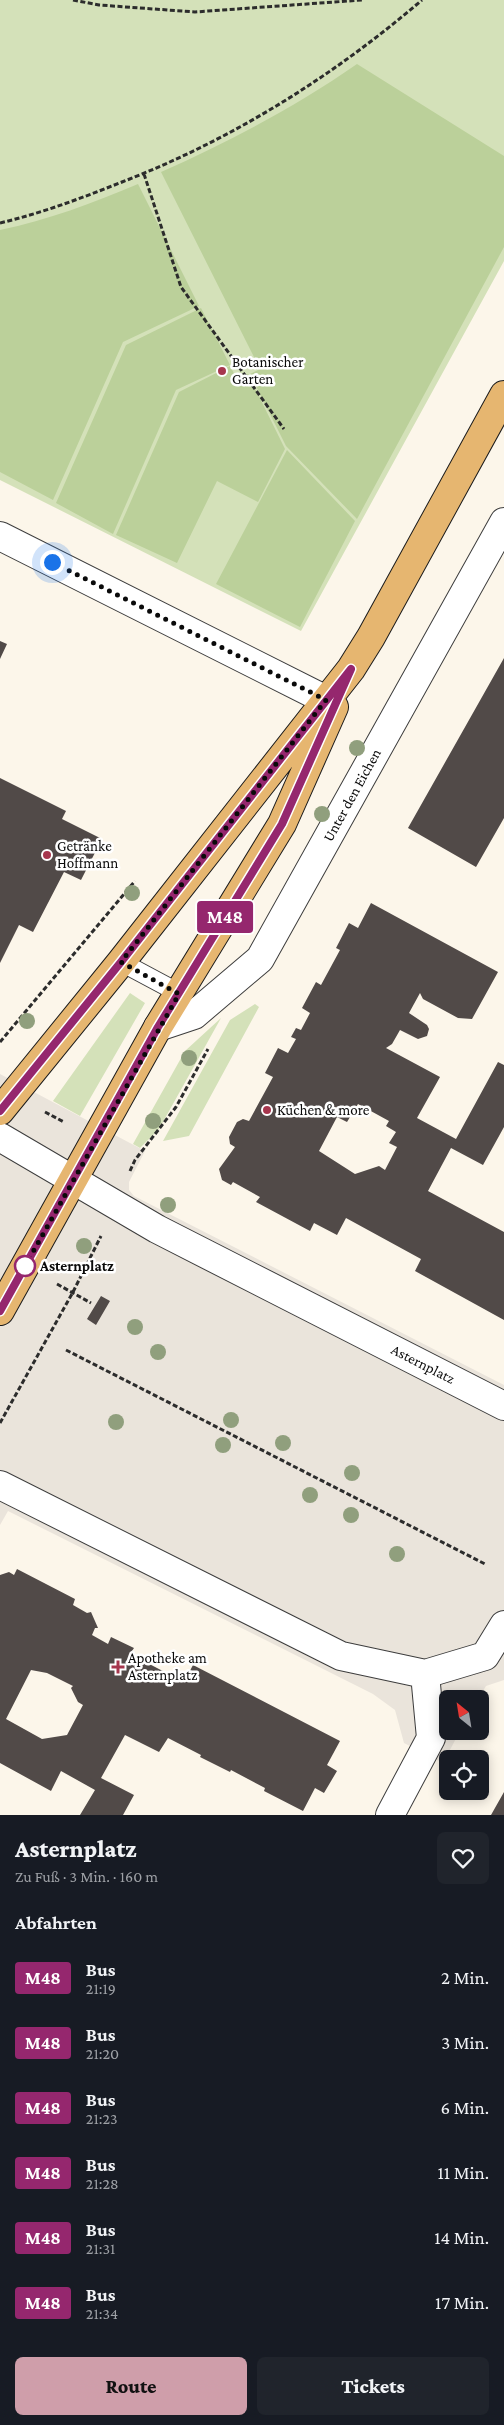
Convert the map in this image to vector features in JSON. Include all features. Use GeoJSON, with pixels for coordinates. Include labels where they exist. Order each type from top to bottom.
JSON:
{"type":"FeatureCollection","features":[{"type":"Feature","properties":{"kind":"main road"},"geometry":{"type":"LineString","coordinates":[[0,1111],[121,962],[351,669],[371,637],[504,395]]}},
{"type":"Feature","properties":{"kind":"main road"},"geometry":{"type":"LineString","coordinates":[[0,1311],[158,1027],[282,824],[351,669]]}},
{"type":"Feature","properties":{"kind":"street","name":"Unter den Eichen"},"geometry":{"type":"LineString","coordinates":[[158,1027],[194,1015],[260,959],[504,522]]}},
{"type":"Feature","properties":{"kind":"street"},"geometry":{"type":"LineString","coordinates":[[0,536],[326,700]]}},
{"type":"Feature","properties":{"kind":"street","name":"Asternplatz"},"geometry":{"type":"LineString","coordinates":[[0,1137],[157,1228],[504,1406]]}},
{"type":"Feature","properties":{"kind":"street"},"geometry":{"type":"LineString","coordinates":[[0,1485],[341,1656],[425,1674],[484,1656],[504,1624]]}},
{"type":"Feature","properties":{"kind":"street"},"geometry":{"type":"LineString","coordinates":[[390,1815],[431,1738],[425,1674]]}},
{"type":"Feature","properties":{"kind":"lane"},"geometry":{"type":"LineString","coordinates":[[121,962],[179,994]]}},
{"type":"Feature","properties":{"kind":"path"},"geometry":{"type":"LineString","coordinates":[[72,0],[99,5],[195,12],[362,0]]}},
{"type":"Feature","properties":{"kind":"path"},"geometry":{"type":"LineString","coordinates":[[0,223],[35,215],[144,174],[211,143],[274,108],[328,74],[375,40],[422,0]]}},
{"type":"Feature","properties":{"kind":"path"},"geometry":{"type":"LineString","coordinates":[[144,174],[181,287],[284,429]]}},
{"type":"Feature","properties":{"kind":"path"},"geometry":{"type":"LineString","coordinates":[[145,1145],[176,1107],[208,1047]]}},
{"type":"Feature","properties":{"kind":"path"},"geometry":{"type":"LineString","coordinates":[[41,1109],[70,1125]]}},
{"type":"Feature","properties":{"kind":"path"},"geometry":{"type":"LineString","coordinates":[[0,1423],[73,1292],[103,1231]]}},
{"type":"Feature","properties":{"kind":"path"},"geometry":{"type":"LineString","coordinates":[[58,1284],[91,1303]]}},
{"type":"Feature","properties":{"kind":"path"},"geometry":{"type":"LineString","coordinates":[[66,1350],[485,1564]]}},
{"type":"Feature","properties":{"kind":"green space","name":"Botanischer Garten"},"geometry":{"type":"Polygon","coordinates":[[[0,0],[504,0],[504,261],[301,631],[0,480],[0,0]]]}},
{"type":"Feature","properties":{"kind":"green space"},"geometry":{"type":"Polygon","coordinates":[[[357,64],[504,156],[504,247],[357,519],[286,446],[250,374],[260,369],[161,172],[212,149],[261,123],[310,95],[357,64]]]}},
{"type":"Feature","properties":{"kind":"green space"},"geometry":{"type":"Polygon","coordinates":[[[138,184],[199,306],[123,342],[53,500],[0,472],[0,230],[70,210],[138,184]]]}},
{"type":"Feature","properties":{"kind":"green space"},"geometry":{"type":"Polygon","coordinates":[[[201,308],[230,365],[176,390],[113,534],[56,503],[126,345],[201,308]]]}},
{"type":"Feature","properties":{"kind":"green space"},"geometry":{"type":"Polygon","coordinates":[[[230,366],[237,379],[248,374],[285,449],[258,502],[217,481],[177,563],[116,535],[179,392],[230,366]]]}},
{"type":"Feature","properties":{"kind":"green space"},"geometry":{"type":"Polygon","coordinates":[[[287,450],[355,521],[300,627],[216,584],[287,450]]]}},
{"type":"Feature","properties":{"kind":"green space"},"geometry":{"type":"Polygon","coordinates":[[[130,993],[145,1003],[80,1116],[53,1101],[130,993]]]}},
{"type":"Feature","properties":{"kind":"green space"},"geometry":{"type":"Polygon","coordinates":[[[255,1004],[259,1007],[189,1136],[163,1141],[230,1020],[255,1004]]]}},
{"type":"Feature","properties":{"kind":"green space"},"geometry":{"type":"Polygon","coordinates":[[[221,1018],[159,1129],[140,1148],[133,1144],[185,1051],[221,1018]]]}},
{"type":"Feature","properties":{"kind":"shaded area","name":"Asternplatz"},"geometry":{"type":"Polygon","coordinates":[[[0,1074],[145,1151],[129,1182],[129,1190],[134,1196],[504,1385],[504,1680],[486,1686],[484,1690],[439,1690],[439,1740],[455,1740],[450,1750],[439,1750],[439,1761],[404,1743],[395,1710],[373,1694],[8,1511],[0,1525],[0,1074]]]}},
{"type":"Feature","properties":{"kind":"building"},"geometry":{"type":"Polygon","coordinates":[[[0,641],[7,644],[0,659],[0,641]]]}},
{"type":"Feature","properties":{"kind":"building"},"geometry":{"type":"Polygon","coordinates":[[[504,658],[504,818],[476,867],[408,828],[504,658]]]}},
{"type":"Feature","properties":{"kind":"building","name":"Getränke Hoffmann"},"geometry":{"type":"Polygon","coordinates":[[[0,778],[66,811],[62,819],[102,839],[81,880],[64,872],[33,932],[19,925],[0,963],[0,778]]]}},
{"type":"Feature","properties":{"kind":"building"},"geometry":{"type":"Polygon","coordinates":[[[371,903],[498,972],[472,1019],[458,1018],[423,999],[420,993],[409,1013],[427,1025],[429,1029],[427,1036],[418,1039],[400,1030],[392,1044],[386,1048],[440,1077],[417,1118],[456,1139],[498,1062],[504,1065],[504,1127],[483,1165],[451,1148],[428,1191],[504,1232],[504,1320],[415,1271],[421,1259],[346,1218],[337,1235],[314,1223],[310,1231],[256,1202],[260,1197],[233,1182],[231,1185],[222,1180],[219,1169],[235,1147],[230,1144],[229,1137],[237,1122],[243,1119],[249,1121],[273,1077],[265,1073],[278,1048],[288,1053],[296,1039],[291,1037],[296,1028],[301,1030],[310,1013],[302,1008],[316,982],[321,985],[340,950],[336,948],[349,923],[358,928],[371,903]],[[358,1104],[347,1122],[337,1117],[319,1151],[355,1174],[379,1166],[385,1170],[397,1147],[389,1143],[396,1132],[386,1126],[389,1121],[358,1104]]]}},
{"type":"Feature","properties":{"kind":"building"},"geometry":{"type":"Polygon","coordinates":[[[101,1296],[110,1301],[96,1325],[87,1319],[101,1296]]]}},
{"type":"Feature","properties":{"kind":"building"},"geometry":{"type":"Polygon","coordinates":[[[17,1569],[75,1599],[73,1605],[87,1613],[91,1612],[98,1628],[95,1628],[92,1635],[108,1644],[111,1637],[134,1648],[130,1654],[184,1682],[193,1665],[340,1741],[327,1765],[337,1771],[324,1793],[315,1788],[303,1811],[264,1791],[265,1788],[231,1770],[230,1772],[200,1757],[201,1755],[168,1738],[159,1752],[125,1735],[101,1778],[134,1795],[123,1815],[80,1815],[95,1790],[61,1771],[51,1791],[0,1763],[0,1575],[9,1572],[14,1575],[17,1569]],[[31,1670],[6,1719],[42,1739],[67,1735],[83,1705],[78,1702],[71,1688],[73,1686],[47,1673],[31,1670]]]}},
{"type":"Feature","properties":{"kind":"building"},"geometry":{"type":"Polygon","coordinates":[[[504,1792],[504,1815],[491,1815],[504,1792]]]}},
{"type":"Feature","properties":{"kind":"bus line","name":"M48"},"geometry":{"type":"LineString","coordinates":[[0,1111],[121,962],[351,669],[282,824],[158,1027],[0,1311]]}},
{"type":"Feature","properties":{"kind":"place","name":"Botanischer Garten"},"geometry":{"type":"Point","coordinates":[222,371]}},
{"type":"Feature","properties":{"kind":"place","name":"Getränke Hoffmann"},"geometry":{"type":"Point","coordinates":[47,855]}},
{"type":"Feature","properties":{"kind":"place","name":"Küchen & more"},"geometry":{"type":"Point","coordinates":[267,1110]}},
{"type":"Feature","properties":{"kind":"place","name":"Asternplatz"},"geometry":{"type":"Point","coordinates":[25,1266]}},
{"type":"Feature","properties":{"kind":"place","name":"Apotheke am Asternplatz"},"geometry":{"type":"Point","coordinates":[118,1667]}},
{"type":"Feature","properties":{"kind":"route"},"geometry":{"type":"LineString","coordinates":[[25,1266],[158,1027],[179,994],[121,962],[326,700],[52,562]]}}]}
